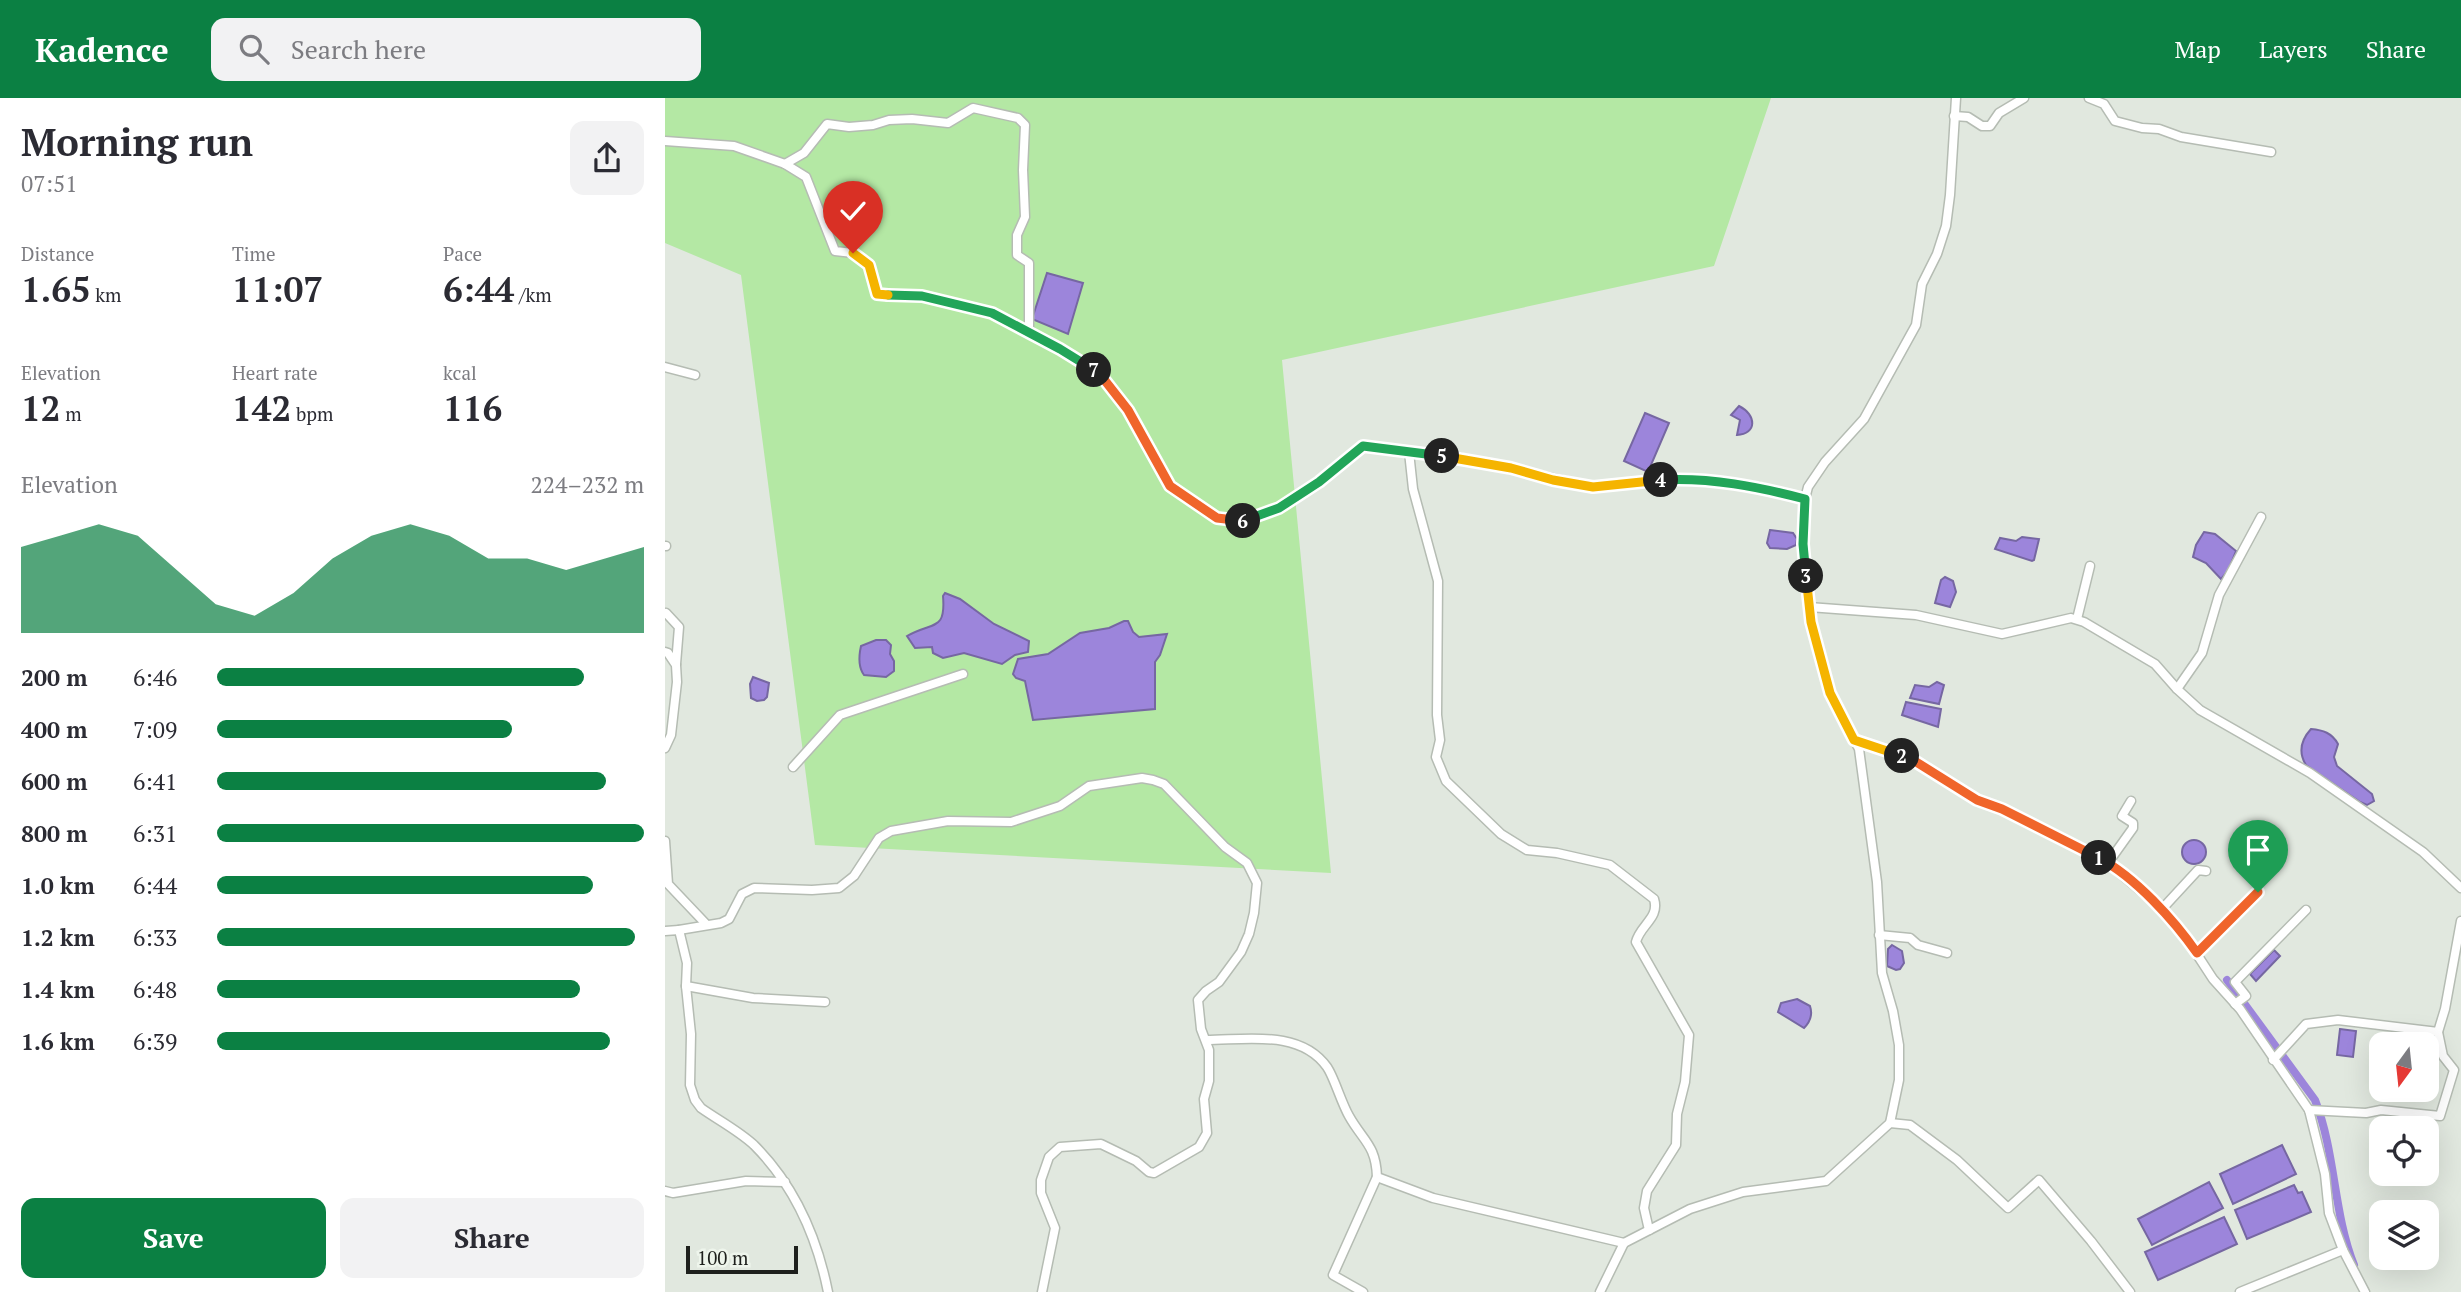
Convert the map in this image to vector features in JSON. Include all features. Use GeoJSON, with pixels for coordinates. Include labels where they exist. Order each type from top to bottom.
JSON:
{"type":"FeatureCollection","features":[{"type":"Feature","properties":{"kind":"street"},"geometry":{"type":"LineString","coordinates":[[1600,1292],[1624,1243],[1690,1209],[1742,1192],[1826,1181],[1890,1123],[1899,1080],[1899,1045],[1882,973],[1877,882],[1859,749],[1830,693],[1809,607],[1803,544],[1805,499],[1808,488],[1825,462],[1864,419],[1916,325],[1922,284],[1937,254],[1946,226],[1956,98]]}},
{"type":"Feature","properties":{"kind":"street"},"geometry":{"type":"LineString","coordinates":[[1954,116],[1968,117],[1982,126],[1990,126],[1999,113],[2024,98]]}},
{"type":"Feature","properties":{"kind":"street"},"geometry":{"type":"LineString","coordinates":[[2089,98],[2104,104],[2115,121],[2182,137],[2271,152]]}},
{"type":"Feature","properties":{"kind":"street"},"geometry":{"type":"LineString","coordinates":[[785,164],[804,153],[827,124],[849,127],[912,119],[948,123],[973,108],[1018,118],[1025,125],[1025,217],[1017,235],[1017,255],[1028,263],[1029,332]]}},
{"type":"Feature","properties":{"kind":"street"},"geometry":{"type":"LineString","coordinates":[[665,141],[734,146],[785,164],[806,177],[835,251],[853,253],[869,265],[877,294],[922,296],[992,313],[1099,373],[1128,410],[1170,486],[1217,518],[1240,522],[1279,508],[1319,482],[1363,446],[1461,458],[1593,487],[1679,479],[1697,480],[1759,488],[1805,499]]}},
{"type":"Feature","properties":{"kind":"street"},"geometry":{"type":"LineString","coordinates":[[665,367],[695,375]]}},
{"type":"Feature","properties":{"kind":"street"},"geometry":{"type":"LineString","coordinates":[[1409,452],[1413,489],[1438,581],[1437,715],[1440,740],[1436,757],[1446,781],[1501,834],[1527,850],[1557,853],[1610,865],[1654,899],[1656,905],[1656,911],[1636,942],[1689,1035],[1685,1082],[1677,1114],[1676,1145],[1647,1191],[1644,1208],[1649,1230]]}},
{"type":"Feature","properties":{"kind":"street"},"geometry":{"type":"LineString","coordinates":[[2177,689],[2201,653],[2219,596],[2261,517]]}},
{"type":"Feature","properties":{"kind":"street"},"geometry":{"type":"LineString","coordinates":[[2077,619],[2090,566]]}},
{"type":"Feature","properties":{"kind":"street"},"geometry":{"type":"LineString","coordinates":[[1809,607],[1916,615],[2002,634],[2071,618],[2077,619],[2155,663],[2200,710],[2310,773],[2339,796],[2423,852],[2461,888]]}},
{"type":"Feature","properties":{"kind":"street"},"geometry":{"type":"LineString","coordinates":[[665,748],[671,735],[679,627],[666,613]]}},
{"type":"Feature","properties":{"kind":"street"},"geometry":{"type":"LineString","coordinates":[[665,652],[676,665]]}},
{"type":"Feature","properties":{"kind":"street"},"geometry":{"type":"LineString","coordinates":[[793,767],[840,715],[963,674]]}},
{"type":"Feature","properties":{"kind":"street"},"geometry":{"type":"LineString","coordinates":[[1854,740],[1913,760],[1977,800],[2002,809],[2108,863],[2162,909],[2181,930],[2213,979],[2235,1004],[2309,1110],[2325,1174],[2329,1213],[2343,1250],[2365,1292]]}},
{"type":"Feature","properties":{"kind":"street"},"geometry":{"type":"LineString","coordinates":[[665,931],[721,923],[729,919],[742,894],[754,888],[839,888],[854,876],[880,838],[891,831],[947,821],[1011,822],[1060,806],[1089,786],[1142,778],[1164,784],[1225,847],[1247,863],[1257,883],[1249,934],[1241,952],[1219,982],[1198,1000],[1201,1029],[1209,1050],[1209,1081],[1204,1099],[1207,1133],[1199,1147],[1154,1174],[1136,1161],[1101,1144],[1060,1147],[1049,1157],[1041,1180],[1041,1193],[1055,1228],[1042,1292]]}},
{"type":"Feature","properties":{"kind":"street"},"geometry":{"type":"LineString","coordinates":[[2108,863],[2133,828],[2133,823],[2122,816],[2131,802]]}},
{"type":"Feature","properties":{"kind":"street"},"geometry":{"type":"LineString","coordinates":[[665,841],[668,884],[706,925]]}},
{"type":"Feature","properties":{"kind":"street"},"geometry":{"type":"LineString","coordinates":[[2162,909],[2198,870],[2206,871]]}},
{"type":"Feature","properties":{"kind":"street"},"geometry":{"type":"LineString","coordinates":[[2197,953],[2258,892]]}},
{"type":"Feature","properties":{"kind":"street"},"geometry":{"type":"LineString","coordinates":[[2235,1004],[2246,996],[2235,982],[2306,910]]}},
{"type":"Feature","properties":{"kind":"street"},"geometry":{"type":"LineString","coordinates":[[2273,1060],[2306,1024],[2338,1020],[2438,1032],[2445,1009],[2461,921]]}},
{"type":"Feature","properties":{"kind":"street"},"geometry":{"type":"LineString","coordinates":[[679,930],[687,963],[686,986],[691,1034],[690,1085],[695,1100],[701,1108],[752,1143],[785,1182],[820,1255],[828,1292]]}},
{"type":"Feature","properties":{"kind":"street"},"geometry":{"type":"LineString","coordinates":[[1879,935],[1910,938],[1918,945],[1947,953]]}},
{"type":"Feature","properties":{"kind":"street"},"geometry":{"type":"LineString","coordinates":[[686,986],[753,998],[825,1002]]}},
{"type":"Feature","properties":{"kind":"street"},"geometry":{"type":"LineString","coordinates":[[2309,1110],[2366,1113],[2381,1110],[2440,1116],[2457,1071],[2443,1056],[2439,1037]]}},
{"type":"Feature","properties":{"kind":"street"},"geometry":{"type":"LineString","coordinates":[[1206,1040],[1283,1039],[1319,1059],[1328,1069],[1338,1096],[1377,1160],[1377,1177],[1333,1275],[1363,1292]]}},
{"type":"Feature","properties":{"kind":"street"},"geometry":{"type":"LineString","coordinates":[[1890,1123],[1910,1125],[1957,1160],[2008,1208],[2039,1180],[2130,1292]]}},
{"type":"Feature","properties":{"kind":"street"},"geometry":{"type":"LineString","coordinates":[[1377,1177],[1433,1198],[1624,1243]]}},
{"type":"Feature","properties":{"kind":"street"},"geometry":{"type":"LineString","coordinates":[[665,1191],[673,1193],[746,1181],[785,1182]]}},
{"type":"Feature","properties":{"kind":"street"},"geometry":{"type":"LineString","coordinates":[[2241,1292],[2343,1250]]}},
{"type":"Feature","properties":{"kind":"green space"},"geometry":{"type":"Polygon","coordinates":[[[665,98],[1771,98],[1714,266],[1282,360],[1331,873],[815,845],[741,275],[665,243],[665,98]]]}},
{"type":"Feature","properties":{"kind":"shaded area"},"geometry":{"type":"Polygon","coordinates":[[[1047,273],[1083,283],[1068,334],[1032,319],[1047,273]]]}},
{"type":"Feature","properties":{"kind":"shaded area"},"geometry":{"type":"Polygon","coordinates":[[[1739,406],[1749,414],[1752,424],[1744,434],[1737,435],[1740,420],[1731,415],[1739,406]]]}},
{"type":"Feature","properties":{"kind":"shaded area"},"geometry":{"type":"Polygon","coordinates":[[[1645,413],[1669,423],[1648,472],[1624,461],[1645,413]]]}},
{"type":"Feature","properties":{"kind":"shaded area"},"geometry":{"type":"Polygon","coordinates":[[[1770,530],[1793,533],[1797,539],[1796,545],[1787,549],[1770,548],[1767,543],[1770,530]]]}},
{"type":"Feature","properties":{"kind":"shaded area"},"geometry":{"type":"Polygon","coordinates":[[[2204,532],[2215,534],[2236,551],[2228,571],[2221,579],[2206,563],[2193,557],[2204,532]]]}},
{"type":"Feature","properties":{"kind":"shaded area"},"geometry":{"type":"Polygon","coordinates":[[[2022,537],[2039,539],[2032,561],[1995,549],[2000,538],[2016,541],[2022,537]]]}},
{"type":"Feature","properties":{"kind":"shaded area"},"geometry":{"type":"Polygon","coordinates":[[[1945,577],[1953,581],[1956,592],[1950,607],[1935,603],[1941,580],[1945,577]]]}},
{"type":"Feature","properties":{"kind":"shaded area"},"geometry":{"type":"Polygon","coordinates":[[[945,593],[960,599],[994,624],[1029,641],[1028,652],[1015,655],[1002,664],[964,653],[943,658],[933,653],[932,647],[915,648],[907,636],[940,621],[945,593]]]}},
{"type":"Feature","properties":{"kind":"shaded area"},"geometry":{"type":"Polygon","coordinates":[[[1128,621],[1133,632],[1139,637],[1167,634],[1155,662],[1155,709],[1033,720],[1025,681],[1013,674],[1018,659],[1048,654],[1080,633],[1109,628],[1128,621]]]}},
{"type":"Feature","properties":{"kind":"shaded area"},"geometry":{"type":"Polygon","coordinates":[[[876,640],[886,640],[891,645],[894,671],[886,677],[864,675],[861,668],[861,646],[876,640]]]}},
{"type":"Feature","properties":{"kind":"shaded area"},"geometry":{"type":"Polygon","coordinates":[[[753,677],[769,683],[764,700],[751,698],[750,684],[753,677]]]}},
{"type":"Feature","properties":{"kind":"shaded area"},"geometry":{"type":"Polygon","coordinates":[[[1937,682],[1944,685],[1939,704],[1910,698],[1915,685],[1929,687],[1937,682]]]}},
{"type":"Feature","properties":{"kind":"shaded area"},"geometry":{"type":"Polygon","coordinates":[[[1906,702],[1941,709],[1938,727],[1902,715],[1906,702]]]}},
{"type":"Feature","properties":{"kind":"shaded area"},"geometry":{"type":"Polygon","coordinates":[[[2311,729],[2323,731],[2333,737],[2338,744],[2334,757],[2337,766],[2372,794],[2374,801],[2367,805],[2360,802],[2306,765],[2302,746],[2311,729]]]}},
{"type":"Feature","properties":{"kind":"shaded area"},"geometry":{"type":"Polygon","coordinates":[[[2194,840],[2202,844],[2206,852],[2202,860],[2194,864],[2186,860],[2182,852],[2186,844],[2194,840]]]}},
{"type":"Feature","properties":{"kind":"shaded area"},"geometry":{"type":"Polygon","coordinates":[[[1892,945],[1902,951],[1904,963],[1896,970],[1887,966],[1888,949],[1892,945]]]}},
{"type":"Feature","properties":{"kind":"shaded area"},"geometry":{"type":"Polygon","coordinates":[[[2274,950],[2280,956],[2256,981],[2250,974],[2274,950]]]}},
{"type":"Feature","properties":{"kind":"shaded area"},"geometry":{"type":"Polygon","coordinates":[[[1797,999],[1811,1009],[1810,1018],[1804,1028],[1778,1012],[1781,1003],[1797,999]]]}},
{"type":"Feature","properties":{"kind":"shaded area"},"geometry":{"type":"Polygon","coordinates":[[[2340,1029],[2356,1031],[2353,1057],[2337,1055],[2340,1029]]]}},
{"type":"Feature","properties":{"kind":"shaded area"},"geometry":{"type":"Polygon","coordinates":[[[2282,1145],[2296,1174],[2233,1204],[2220,1174],[2282,1145]]]}},
{"type":"Feature","properties":{"kind":"shaded area"},"geometry":{"type":"Polygon","coordinates":[[[2209,1182],[2223,1208],[2152,1245],[2138,1219],[2209,1182]]]}},
{"type":"Feature","properties":{"kind":"shaded area"},"geometry":{"type":"Polygon","coordinates":[[[2294,1185],[2298,1193],[2302,1192],[2311,1212],[2247,1239],[2235,1210],[2294,1185]]]}},
{"type":"Feature","properties":{"kind":"shaded area"},"geometry":{"type":"Polygon","coordinates":[[[2224,1217],[2237,1244],[2158,1280],[2145,1252],[2224,1217]]]}},
{"type":"Feature","properties":{"kind":"waterway"},"geometry":{"type":"LineString","coordinates":[[2227,980],[2315,1100],[2327,1141],[2342,1224],[2354,1265]]}},
{"type":"Feature","properties":{"kind":"route"},"geometry":{"type":"LineString","coordinates":[[853,253],[869,265],[877,294],[922,296],[992,313],[1099,373],[1128,410],[1170,486],[1217,518],[1240,522],[1279,508],[1319,482],[1363,446],[1461,458],[1593,487],[1622,486],[1644,481],[1697,480],[1759,488],[1805,499],[1803,544],[1811,622],[1830,693],[1854,740],[1913,760],[1977,800],[2002,809],[2108,863],[2159,906],[2197,953],[2258,892]]}}]}
